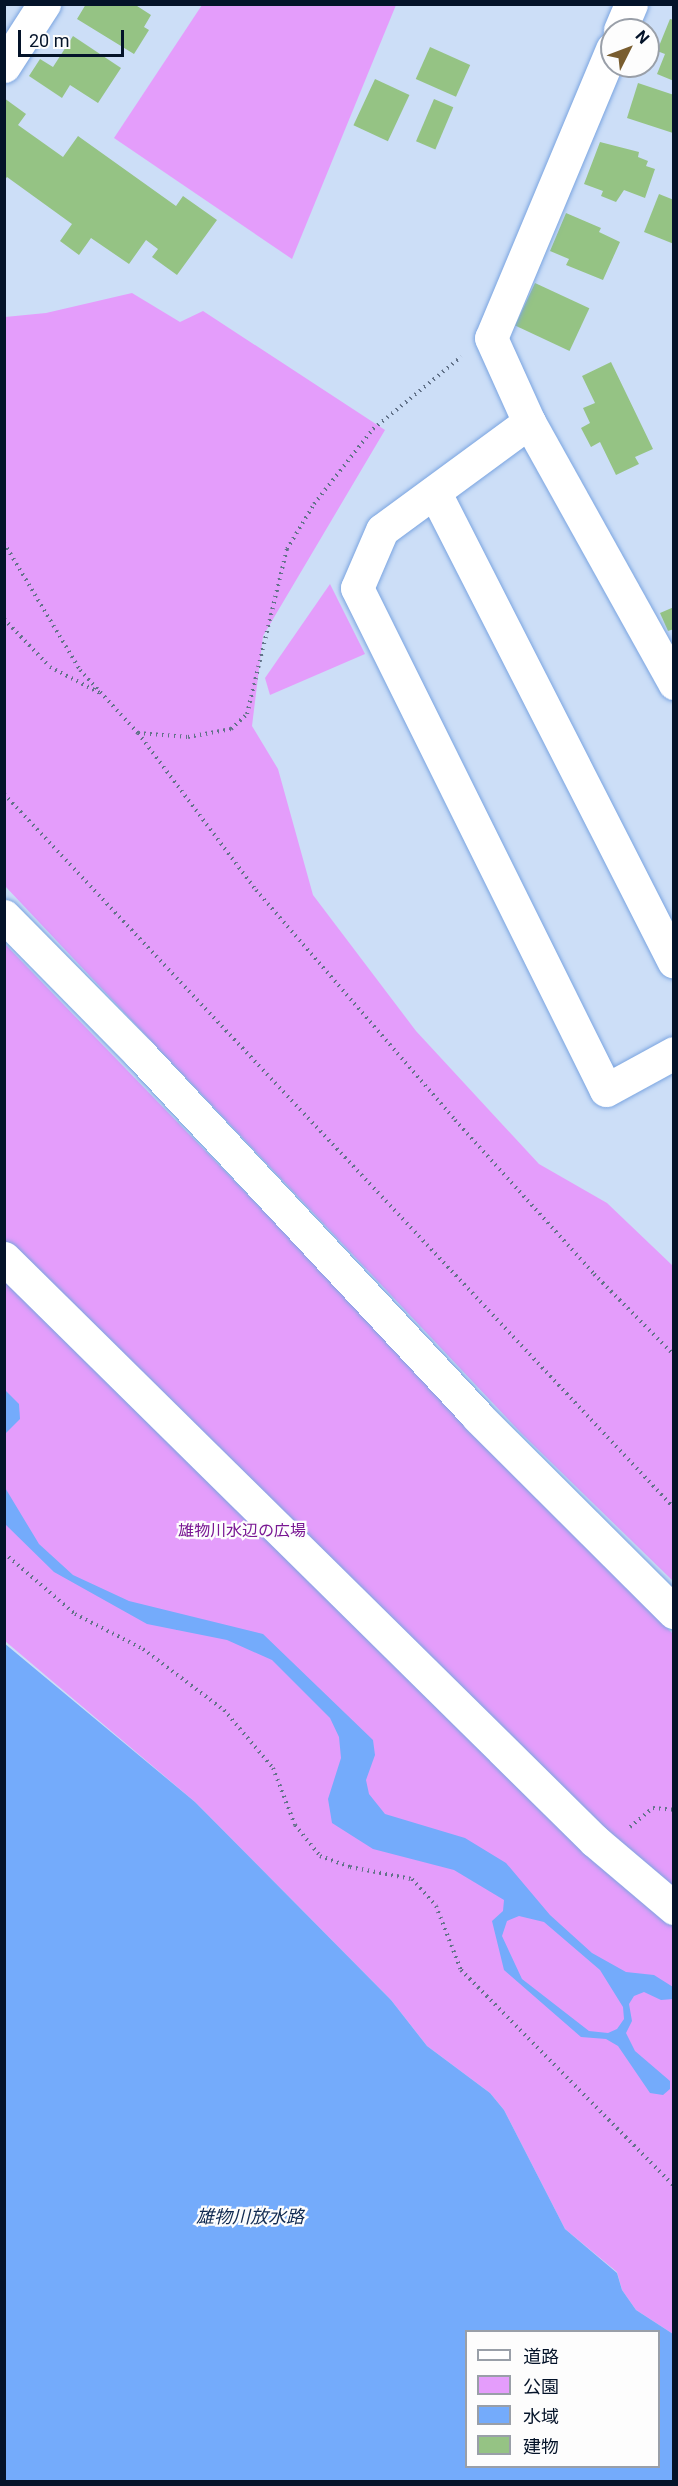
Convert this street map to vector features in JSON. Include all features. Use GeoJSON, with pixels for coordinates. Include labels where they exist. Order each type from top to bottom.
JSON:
{"type":"FeatureCollection","features":[{"type":"Feature","properties":{"kind":"street"},"geometry":{"type":"LineString","coordinates":[[4,66],[44,4]]}},
{"type":"Feature","properties":{"kind":"street"},"geometry":{"type":"LineString","coordinates":[[625,18],[631,4]]}},
{"type":"Feature","properties":{"kind":"street"},"geometry":{"type":"LineString","coordinates":[[600,78],[491,338],[529,422],[674,683]]}},
{"type":"Feature","properties":{"kind":"street"},"geometry":{"type":"LineString","coordinates":[[529,422],[382,530],[357,588],[606,1089],[674,1053]]}},
{"type":"Feature","properties":{"kind":"street"},"geometry":{"type":"LineString","coordinates":[[435,493],[674,962]]}},
{"type":"Feature","properties":{"kind":"street"},"geometry":{"type":"LineString","coordinates":[[4,916],[140,1054],[477,1416],[674,1612]]}},
{"type":"Feature","properties":{"kind":"street"},"geometry":{"type":"LineString","coordinates":[[4,1258],[605,1849],[674,1908]]}},
{"type":"Feature","properties":{"kind":"path"},"geometry":{"type":"LineString","coordinates":[[138,733],[188,737],[231,729],[247,714],[287,549],[314,504],[373,429],[440,371],[491,338]]}},
{"type":"Feature","properties":{"kind":"path"},"geometry":{"type":"LineString","coordinates":[[4,543],[80,670],[138,733],[256,890],[571,1248],[674,1355]]}},
{"type":"Feature","properties":{"kind":"path"},"geometry":{"type":"LineString","coordinates":[[4,619],[50,667],[102,694]]}},
{"type":"Feature","properties":{"kind":"path"},"geometry":{"type":"LineString","coordinates":[[4,794],[674,1508]]}},
{"type":"Feature","properties":{"kind":"path"},"geometry":{"type":"LineString","coordinates":[[4,1553],[75,1614],[143,1649],[224,1710],[273,1768],[295,1826],[320,1856],[350,1867],[412,1879],[436,1906],[461,1970],[674,2186]]}},
{"type":"Feature","properties":{"kind":"path"},"geometry":{"type":"LineString","coordinates":[[605,1849],[653,1808],[674,1810]]}},
{"type":"Feature","properties":{"kind":"green space"},"geometry":{"type":"Polygon","coordinates":[[[202,5],[396,5],[292,259],[114,138],[202,5]]]}},
{"type":"Feature","properties":{"kind":"green space"},"geometry":{"type":"Polygon","coordinates":[[[132,293],[180,322],[203,311],[385,430],[263,636],[252,726],[278,769],[313,895],[416,1031],[539,1164],[607,1203],[673,1266],[673,1581],[521,1433],[5,886],[5,317],[46,313],[132,293]]]}},
{"type":"Feature","properties":{"kind":"green space"},"geometry":{"type":"Polygon","coordinates":[[[330,584],[365,654],[270,695],[265,678],[330,584]]]}},
{"type":"Feature","properties":{"kind":"green space","name":"雄物川水辺の広場"},"geometry":{"type":"Polygon","coordinates":[[[4,943],[673,1634],[673,2334],[636,2310],[622,2290],[617,2272],[565,2229],[504,2110],[490,2093],[427,2046],[391,2000],[195,1802],[5,1641],[4,943]]]}},
{"type":"Feature","properties":{"kind":"water"},"geometry":{"type":"Polygon","coordinates":[[[5,1390],[19,1404],[20,1419],[5,1434],[5,1390]]]}},
{"type":"Feature","properties":{"kind":"water"},"geometry":{"type":"Polygon","coordinates":[[[4,1486],[39,1544],[73,1575],[129,1601],[263,1634],[373,1740],[375,1755],[366,1780],[369,1794],[385,1814],[465,1838],[506,1863],[550,1915],[592,1953],[626,1972],[654,1975],[673,1987],[673,1999],[661,2000],[644,1992],[634,1996],[629,2004],[632,2021],[626,2033],[635,2051],[670,2081],[670,2089],[663,2095],[650,2093],[618,2046],[606,2039],[581,2037],[504,1970],[492,1921],[503,1911],[504,1900],[454,1870],[373,1849],[332,1823],[328,1799],[341,1758],[339,1737],[330,1718],[272,1660],[227,1640],[147,1624],[54,1572],[5,1524],[4,1486]],[[519,1916],[507,1921],[502,1936],[522,1979],[589,2031],[608,2033],[617,2029],[624,2019],[623,2007],[600,1970],[544,1922],[519,1916]]]}},
{"type":"Feature","properties":{"kind":"water","name":"雄物川放水路"},"geometry":{"type":"Polygon","coordinates":[[[4,1643],[195,1802],[391,2000],[427,2046],[490,2093],[504,2110],[565,2229],[617,2273],[622,2290],[636,2310],[673,2334],[673,2481],[5,2481],[4,1643]]]}},
{"type":"Feature","properties":{"kind":"building"},"geometry":{"type":"Polygon","coordinates":[[[86,4],[134,4],[151,15],[144,27],[149,30],[134,54],[77,19],[86,4]]]}},
{"type":"Feature","properties":{"kind":"building"},"geometry":{"type":"Polygon","coordinates":[[[670,19],[674,20],[674,81],[660,75],[660,66],[665,54],[660,52],[660,44],[670,19]]]}},
{"type":"Feature","properties":{"kind":"building"},"geometry":{"type":"Polygon","coordinates":[[[73,36],[121,68],[98,103],[70,85],[62,98],[29,76],[40,59],[53,67],[73,36]]]}},
{"type":"Feature","properties":{"kind":"building"},"geometry":{"type":"Polygon","coordinates":[[[430,47],[470,65],[456,97],[416,79],[430,47]]]}},
{"type":"Feature","properties":{"kind":"building"},"geometry":{"type":"Polygon","coordinates":[[[375,79],[409,95],[388,141],[353,125],[375,79]]]}},
{"type":"Feature","properties":{"kind":"building"},"geometry":{"type":"Polygon","coordinates":[[[638,83],[674,95],[673,133],[627,118],[638,83]]]}},
{"type":"Feature","properties":{"kind":"building"},"geometry":{"type":"Polygon","coordinates":[[[4,98],[26,114],[18,125],[63,157],[78,136],[176,206],[183,196],[217,220],[177,275],[152,257],[158,249],[146,240],[129,264],[91,238],[79,255],[60,241],[72,224],[7,177],[4,181],[4,98]]]}},
{"type":"Feature","properties":{"kind":"building"},"geometry":{"type":"Polygon","coordinates":[[[434,99],[453,107],[435,150],[416,141],[434,99]]]}},
{"type":"Feature","properties":{"kind":"building"},"geometry":{"type":"Polygon","coordinates":[[[600,142],[639,152],[638,157],[648,161],[646,166],[655,169],[645,198],[624,190],[616,202],[601,196],[603,191],[584,184],[600,142]]]}},
{"type":"Feature","properties":{"kind":"building"},"geometry":{"type":"Polygon","coordinates":[[[659,194],[674,200],[674,244],[644,232],[659,194]]]}},
{"type":"Feature","properties":{"kind":"building"},"geometry":{"type":"Polygon","coordinates":[[[566,213],[601,228],[599,232],[620,242],[603,280],[566,265],[569,259],[550,251],[566,213]]]}},
{"type":"Feature","properties":{"kind":"building"},"geometry":{"type":"Polygon","coordinates":[[[535,283],[589,308],[570,351],[515,326],[535,283]]]}},
{"type":"Feature","properties":{"kind":"building"},"geometry":{"type":"Polygon","coordinates":[[[611,362],[653,449],[635,457],[639,464],[616,475],[600,442],[591,447],[581,428],[590,423],[583,408],[595,403],[582,376],[611,362]]]}},
{"type":"Feature","properties":{"kind":"building"},"geometry":{"type":"Polygon","coordinates":[[[674,607],[674,629],[668,631],[660,613],[674,607]]]}}]}
